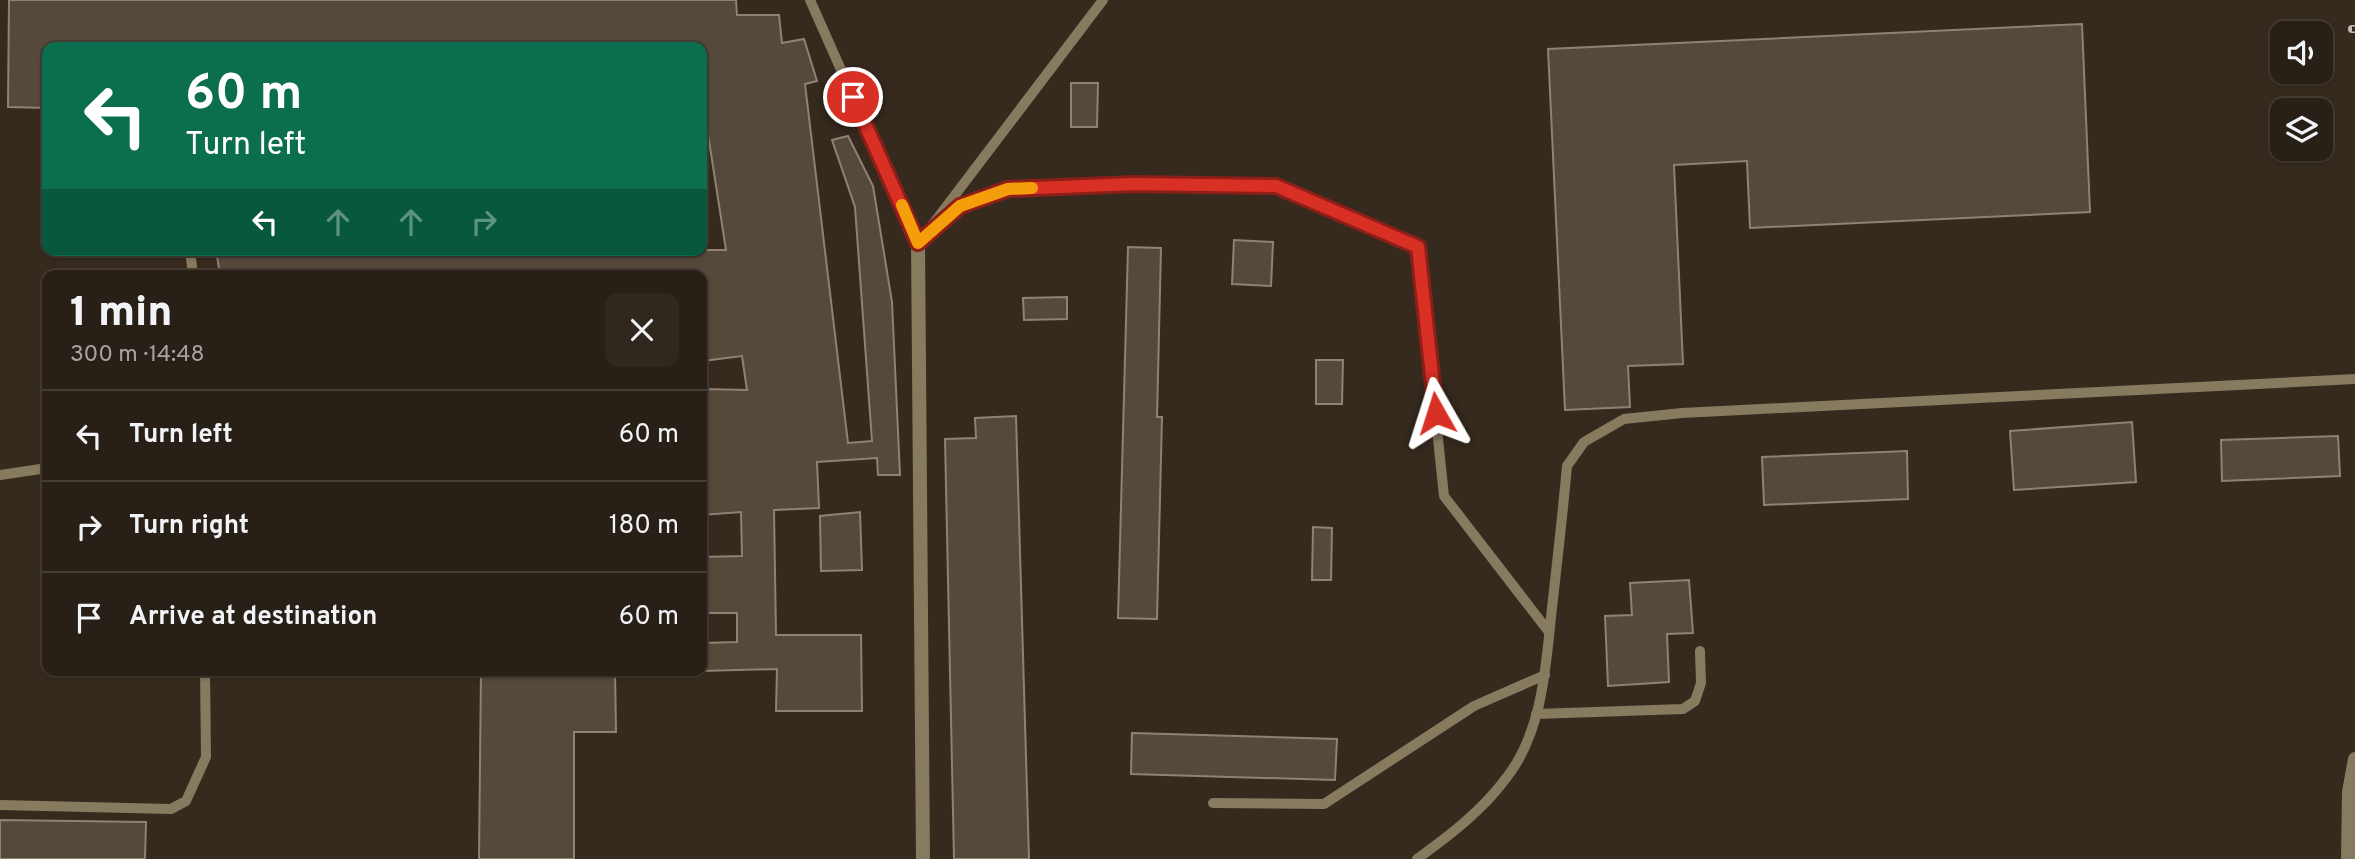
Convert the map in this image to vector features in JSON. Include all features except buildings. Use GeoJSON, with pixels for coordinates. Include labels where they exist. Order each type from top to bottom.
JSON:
{"type":"FeatureCollection","features":[{"type":"Feature","properties":{"kind":"street"},"geometry":{"type":"LineString","coordinates":[[918,243],[923,859]]}},
{"type":"Feature","properties":{"kind":"street"},"geometry":{"type":"LineString","coordinates":[[2348,859],[2349,792],[2355,759]]}},
{"type":"Feature","properties":{"kind":"lane"},"geometry":{"type":"LineString","coordinates":[[810,0],[918,243]]}},
{"type":"Feature","properties":{"kind":"lane"},"geometry":{"type":"LineString","coordinates":[[918,243],[1103,0]]}},
{"type":"Feature","properties":{"kind":"lane"},"geometry":{"type":"LineString","coordinates":[[918,243],[960,206],[1008,189],[1135,184],[1276,186],[1418,247],[1444,496],[1549,632]]}},
{"type":"Feature","properties":{"kind":"lane"},"geometry":{"type":"LineString","coordinates":[[1417,859],[1465,824],[1508,776],[1524,746],[1536,714],[1545,675],[1567,466],[1584,442],[1624,419],[1682,413],[2355,379]]}},
{"type":"Feature","properties":{"kind":"lane"},"geometry":{"type":"LineString","coordinates":[[0,475],[42,469]]}},
{"type":"Feature","properties":{"kind":"lane"},"geometry":{"type":"LineString","coordinates":[[1536,714],[1683,709],[1695,701],[1701,683],[1700,652]]}},
{"type":"Feature","properties":{"kind":"lane"},"geometry":{"type":"LineString","coordinates":[[1213,803],[1324,804],[1474,706],[1545,675]]}},
{"type":"Feature","properties":{"kind":"lane"},"geometry":{"type":"LineString","coordinates":[[0,805],[171,809],[186,801],[206,757],[205,676]]}},
{"type":"Feature","properties":{"kind":"slow traffic"},"geometry":{"type":"LineString","coordinates":[[902,205],[918,243],[960,206],[1008,189],[1032,188]]}},
{"type":"Feature","properties":{"kind":"route"},"geometry":{"type":"LineString","coordinates":[[853,97],[918,243],[960,206],[1008,189],[1135,184],[1276,186],[1418,247],[1436,413]]}}]}
